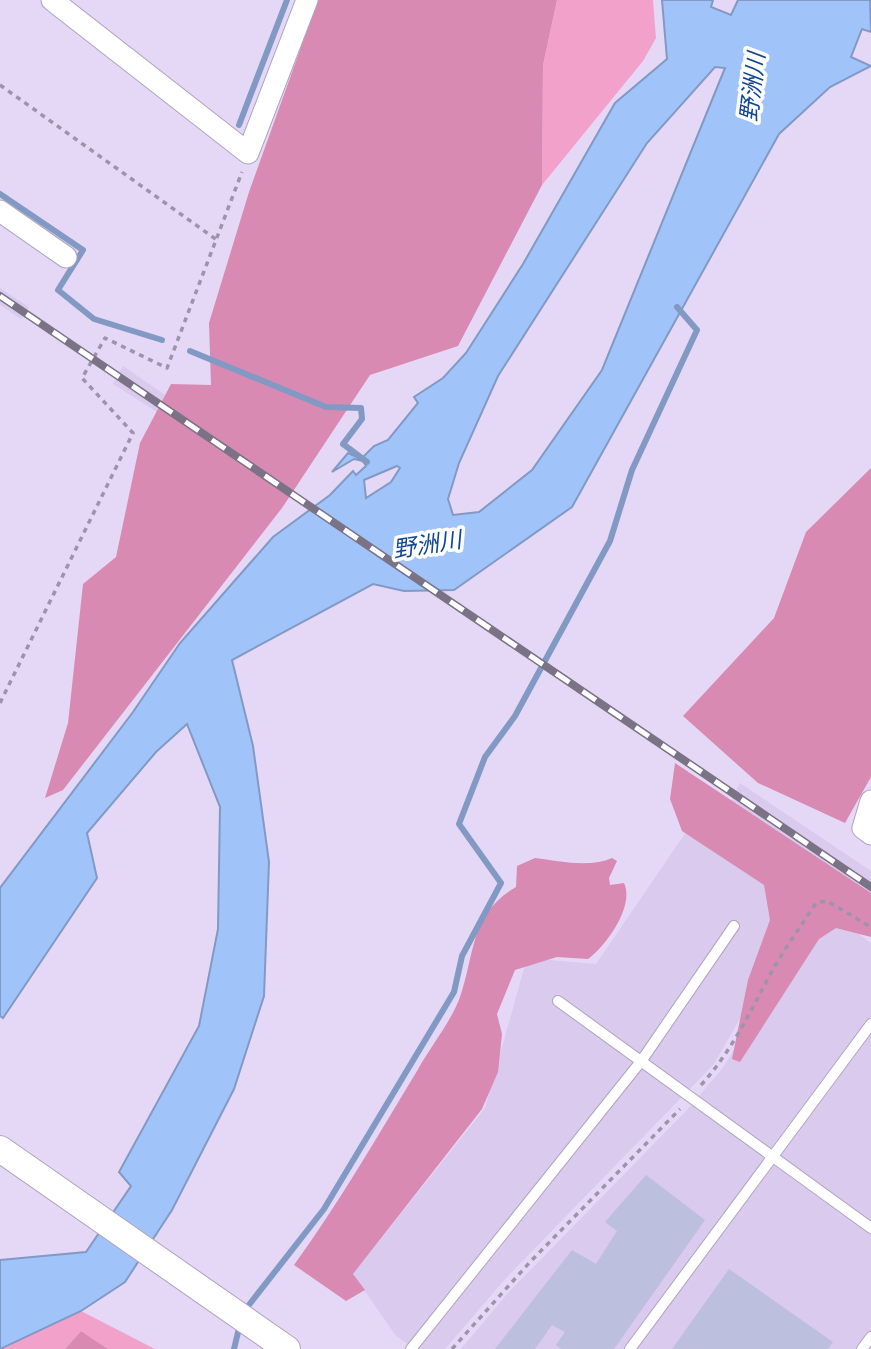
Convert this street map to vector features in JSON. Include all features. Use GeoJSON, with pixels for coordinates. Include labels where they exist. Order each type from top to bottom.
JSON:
{"type":"FeatureCollection","features":[{"type":"Feature","properties":{"kind":"street"},"geometry":{"type":"LineString","coordinates":[[52,0],[248,153],[307,0]]}},
{"type":"Feature","properties":{"kind":"street"},"geometry":{"type":"LineString","coordinates":[[0,211],[66,257]]}},
{"type":"Feature","properties":{"kind":"street"},"geometry":{"type":"LineString","coordinates":[[871,801],[863,828],[871,834]]}},
{"type":"Feature","properties":{"kind":"street"},"geometry":{"type":"LineString","coordinates":[[0,1149],[287,1349]]}},
{"type":"Feature","properties":{"kind":"lane"},"geometry":{"type":"LineString","coordinates":[[411,1349],[642,1060],[734,926]]}},
{"type":"Feature","properties":{"kind":"lane"},"geometry":{"type":"LineString","coordinates":[[558,1000],[871,1228]]}},
{"type":"Feature","properties":{"kind":"lane"},"geometry":{"type":"LineString","coordinates":[[630,1349],[871,1024]]}},
{"type":"Feature","properties":{"kind":"lane"},"geometry":{"type":"LineString","coordinates":[[862,1349],[871,1337]]}},
{"type":"Feature","properties":{"kind":"path"},"geometry":{"type":"LineString","coordinates":[[0,85],[216,240]]}},
{"type":"Feature","properties":{"kind":"path"},"geometry":{"type":"LineString","coordinates":[[0,703],[133,433],[82,378],[105,338],[167,368],[248,153]]}},
{"type":"Feature","properties":{"kind":"path"},"geometry":{"type":"LineString","coordinates":[[452,1349],[538,1253],[721,1064],[744,1027],[773,969],[816,903],[827,901],[871,927]]}},
{"type":"Feature","properties":{"kind":"shaded area"},"geometry":{"type":"Polygon","coordinates":[[[318,0],[557,0],[543,65],[542,185],[458,346],[370,375],[282,508],[63,790],[45,798],[68,723],[83,584],[116,557],[140,443],[171,384],[211,385],[209,323],[249,192],[318,0]]]}},
{"type":"Feature","properties":{"kind":"shaded area"},"geometry":{"type":"Polygon","coordinates":[[[557,0],[653,0],[656,38],[643,61],[542,185],[543,65],[557,0]]]}},
{"type":"Feature","properties":{"kind":"shaded area"},"geometry":{"type":"Polygon","coordinates":[[[0,288],[29,307],[21,319],[0,305],[0,288]]]}},
{"type":"Feature","properties":{"kind":"shaded area"},"geometry":{"type":"Polygon","coordinates":[[[123,366],[206,423],[198,438],[113,384],[123,366]]]}},
{"type":"Feature","properties":{"kind":"shaded area"},"geometry":{"type":"Polygon","coordinates":[[[871,468],[871,777],[845,823],[758,783],[683,716],[774,618],[806,532],[871,468]]]}},
{"type":"Feature","properties":{"kind":"shaded area"},"geometry":{"type":"Polygon","coordinates":[[[675,763],[871,893],[871,937],[836,928],[819,939],[740,1062],[732,1059],[748,980],[770,920],[764,885],[682,831],[670,799],[675,763]]]}},
{"type":"Feature","properties":{"kind":"shaded area"},"geometry":{"type":"Polygon","coordinates":[[[740,783],[871,871],[871,901],[730,803],[740,783]]]}},
{"type":"Feature","properties":{"kind":"shaded area"},"geometry":{"type":"Polygon","coordinates":[[[699,813],[811,894],[714,1064],[506,1278],[445,1349],[415,1349],[396,1336],[353,1274],[485,1108],[527,958],[596,964],[699,813]]]}},
{"type":"Feature","properties":{"kind":"shaded area"},"geometry":{"type":"Polygon","coordinates":[[[535,858],[574,863],[594,863],[612,858],[617,861],[609,878],[610,885],[624,883],[626,903],[622,914],[603,945],[588,959],[557,957],[515,970],[497,1014],[502,1034],[498,1072],[482,1109],[353,1274],[365,1290],[346,1301],[294,1265],[342,1194],[451,1016],[460,997],[482,922],[501,897],[516,887],[517,866],[535,858]]]}},
{"type":"Feature","properties":{"kind":"shaded area"},"geometry":{"type":"Polygon","coordinates":[[[823,907],[871,943],[871,1349],[461,1349],[507,1294],[685,1112],[722,1069],[823,907]]]}},
{"type":"Feature","properties":{"kind":"shaded area"},"geometry":{"type":"Polygon","coordinates":[[[81,1311],[155,1349],[108,1349],[81,1331],[65,1349],[0,1349],[81,1311]]]}},
{"type":"Feature","properties":{"kind":"shaded area"},"geometry":{"type":"Polygon","coordinates":[[[81,1331],[108,1349],[65,1349],[81,1331]]]}},
{"type":"Feature","properties":{"kind":"water","name":"野洲川"},"geometry":{"type":"Polygon","coordinates":[[[662,0],[713,0],[711,7],[731,15],[738,0],[870,0],[871,32],[862,29],[851,57],[871,66],[830,87],[779,134],[572,507],[454,590],[404,591],[373,584],[232,660],[253,746],[269,862],[264,996],[234,1089],[172,1210],[125,1282],[81,1311],[0,1349],[0,1260],[86,1252],[131,1186],[119,1172],[199,1026],[218,929],[220,807],[187,724],[156,752],[87,833],[97,878],[3,1018],[0,1016],[0,888],[133,712],[180,643],[273,537],[330,495],[353,471],[356,475],[366,466],[363,461],[354,459],[332,472],[348,453],[361,459],[374,446],[388,440],[418,403],[414,397],[443,378],[466,353],[523,264],[615,103],[667,59],[662,0]],[[715,67],[647,143],[498,376],[459,463],[448,499],[453,515],[479,512],[532,470],[602,370],[725,68],[715,67]],[[397,466],[364,480],[366,498],[391,482],[400,468],[397,466]]]}},
{"type":"Feature","properties":{"kind":"building"},"geometry":{"type":"Polygon","coordinates":[[[646,1175],[705,1220],[614,1349],[561,1349],[556,1345],[565,1332],[552,1325],[535,1349],[495,1349],[572,1250],[596,1264],[617,1231],[605,1222],[646,1175]]]}},
{"type":"Feature","properties":{"kind":"building"},"geometry":{"type":"Polygon","coordinates":[[[729,1269],[833,1342],[828,1349],[672,1349],[729,1269]]]}},
{"type":"Feature","properties":{"kind":"waterway"},"geometry":{"type":"LineString","coordinates":[[239,125],[287,0]]}},
{"type":"Feature","properties":{"kind":"waterway"},"geometry":{"type":"LineString","coordinates":[[0,194],[83,250],[58,290],[94,319],[162,340]]}},
{"type":"Feature","properties":{"kind":"waterway"},"geometry":{"type":"LineString","coordinates":[[245,1310],[324,1209],[454,992],[462,956],[501,883],[459,824],[485,757],[515,716],[610,541],[632,470],[697,330],[677,307]]}},
{"type":"Feature","properties":{"kind":"waterway"},"geometry":{"type":"LineString","coordinates":[[190,351],[326,407],[361,408],[362,419],[343,444],[367,462]]}},
{"type":"Feature","properties":{"kind":"waterway"},"geometry":{"type":"LineString","coordinates":[[234,1349],[240,1324]]}},
{"type":"Feature","properties":{"kind":"railway"},"geometry":{"type":"LineString","coordinates":[[0,296],[871,887]]}}]}
